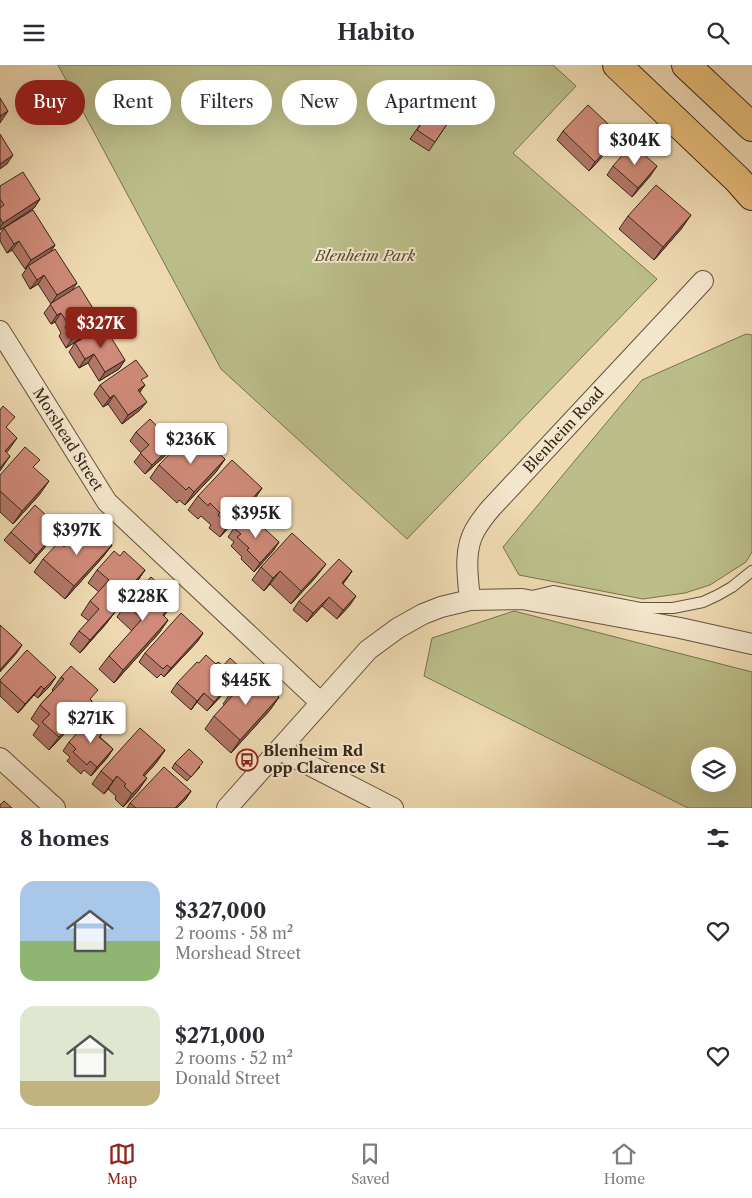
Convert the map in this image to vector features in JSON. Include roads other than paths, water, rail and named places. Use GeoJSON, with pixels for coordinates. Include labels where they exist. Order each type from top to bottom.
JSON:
{"type":"FeatureCollection","features":[{"type":"Feature","properties":{"kind":"main road"},"geometry":{"type":"LineString","coordinates":[[617,65],[730,173],[752,197]]}},
{"type":"Feature","properties":{"kind":"main road"},"geometry":{"type":"LineString","coordinates":[[686,65],[752,127]]}},
{"type":"Feature","properties":{"kind":"main road"},"geometry":{"type":"LineString","coordinates":[[718,97],[752,136]]}},
{"type":"Feature","properties":{"kind":"street","name":"Blenheim Road"},"geometry":{"type":"LineString","coordinates":[[470,600],[467,569],[469,547],[474,532],[491,508],[703,281]]}},
{"type":"Feature","properties":{"kind":"street","name":"Morshead Street"},"geometry":{"type":"LineString","coordinates":[[0,331],[107,502],[320,702]]}},
{"type":"Feature","properties":{"kind":"street"},"geometry":{"type":"LineString","coordinates":[[227,808],[280,751],[320,702],[368,650],[385,636],[423,613],[441,607],[470,600],[522,599],[680,628],[752,644]]}},
{"type":"Feature","properties":{"kind":"street"},"geometry":{"type":"LineString","coordinates":[[280,751],[393,808]]}},
{"type":"Feature","properties":{"kind":"street"},"geometry":{"type":"LineString","coordinates":[[0,758],[55,808]]}},
{"type":"Feature","properties":{"kind":"lane"},"geometry":{"type":"LineString","coordinates":[[522,599],[553,591],[640,608],[673,608],[703,602],[718,595],[732,587],[752,571]]}},
{"type":"Feature","properties":{"kind":"place","name":"Blenheim Rd opp Clarence St"},"geometry":{"type":"Point","coordinates":[247,760]}},
{"type":"Feature","properties":{"kind":"park label","name":"Blenheim Park"},"geometry":{"type":"Point","coordinates":[365,256]}}]}
